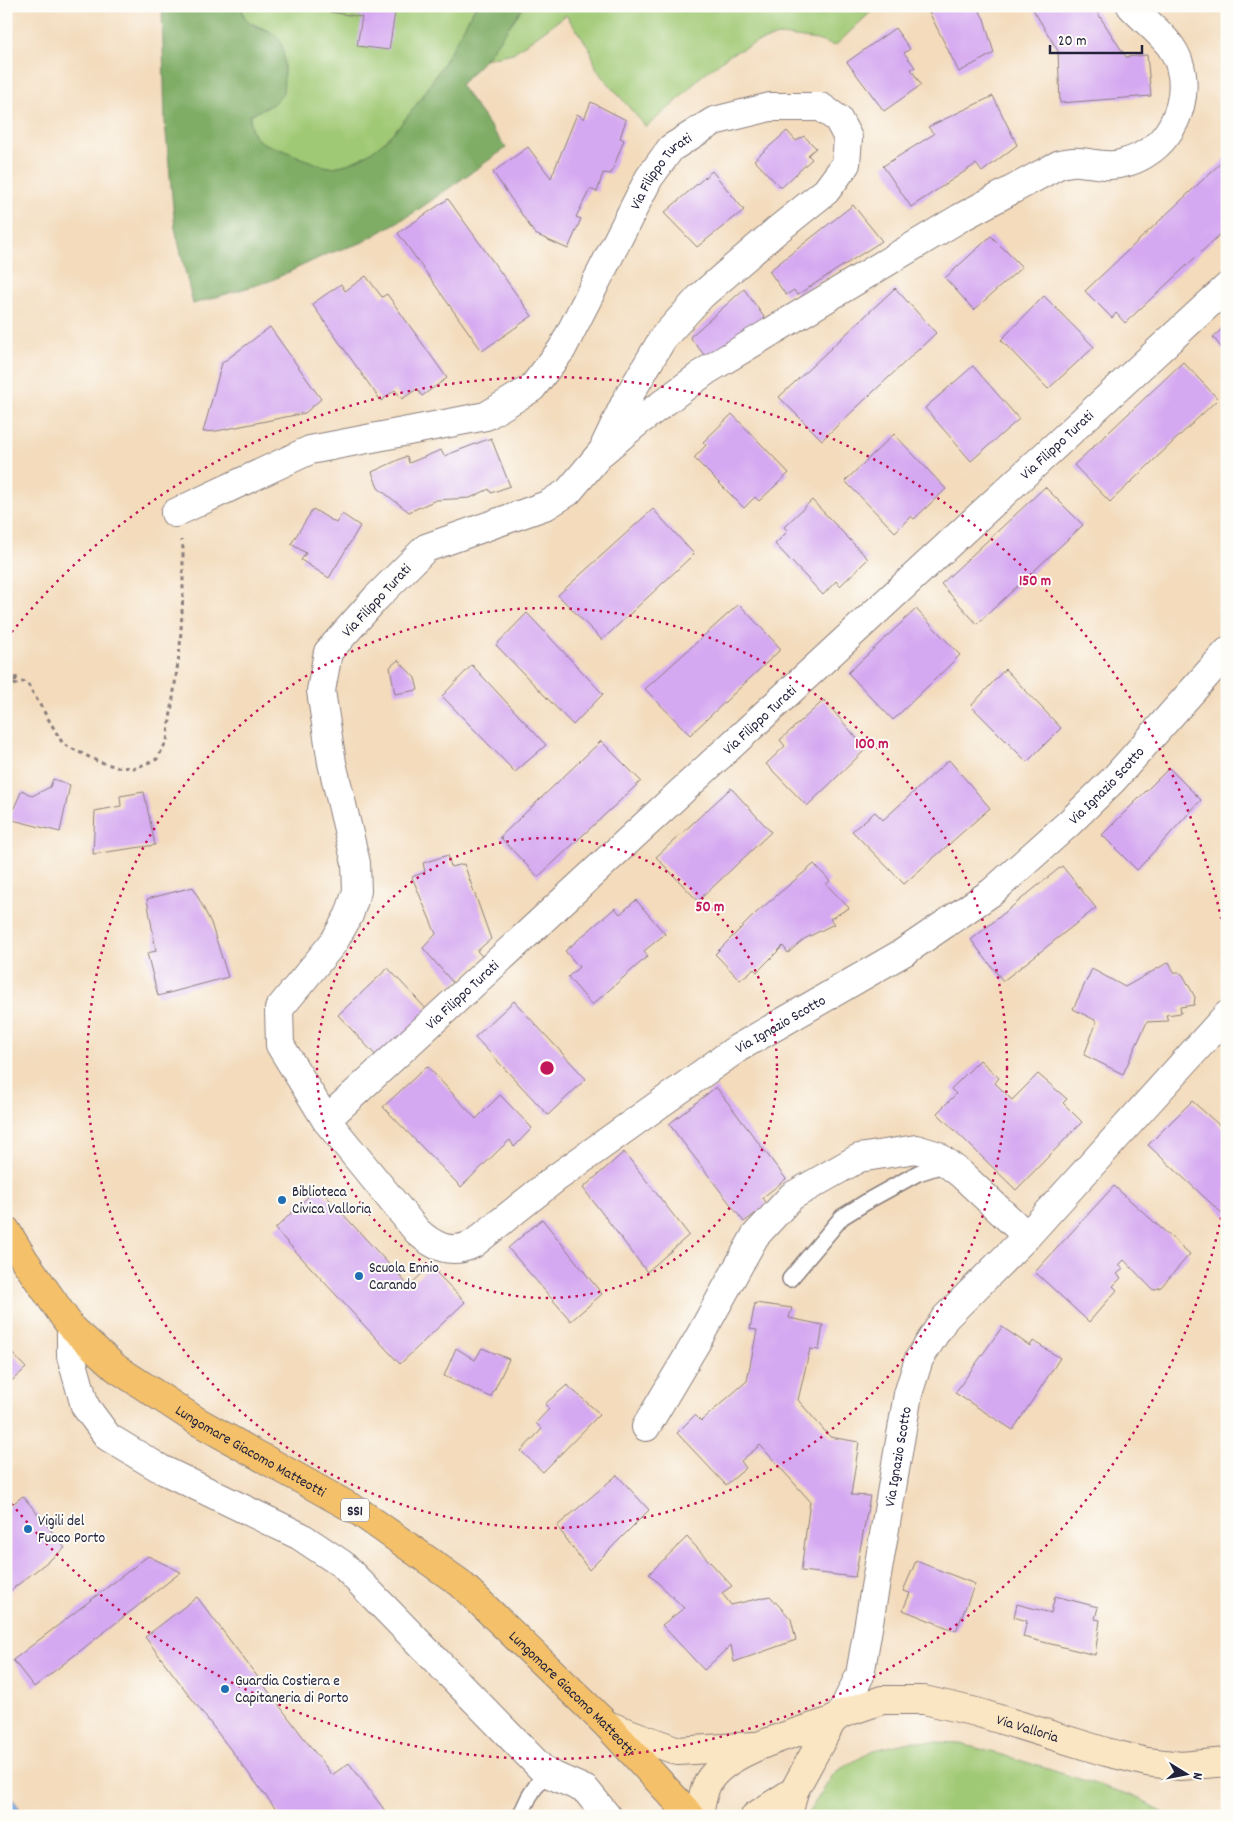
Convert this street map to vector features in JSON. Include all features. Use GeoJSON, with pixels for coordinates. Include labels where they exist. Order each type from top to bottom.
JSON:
{"type":"FeatureCollection","features":[{"type":"Feature","properties":{"kind":"main road","name":"Lungomare Giacomo Matteotti"},"geometry":{"type":"LineString","coordinates":[[6,1230],[71,1327],[124,1373],[197,1421],[361,1513],[460,1583],[607,1725],[692,1816]]}},
{"type":"Feature","properties":{"kind":"street","name":"Via Filippo Turati"},"geometry":{"type":"LineString","coordinates":[[1131,6],[1171,48],[1182,72],[1183,93],[1177,116],[1164,138],[1146,154],[1122,164],[1101,166],[1078,162],[1060,164],[960,218],[706,371],[638,422],[601,453],[568,492],[547,505],[426,548],[376,598],[328,652],[321,691],[332,763],[356,863],[357,891],[348,915],[334,942],[279,1009],[280,1044],[326,1120],[1227,287]]}},
{"type":"Feature","properties":{"kind":"street","name":"Via Filippo Turati"},"geometry":{"type":"LineString","coordinates":[[175,513],[310,450],[486,416],[532,388],[562,349],[649,178],[671,148],[714,121],[770,107],[821,107],[838,119],[848,138],[846,164],[826,191],[776,231],[701,296],[662,338],[627,400],[601,453]]}},
{"type":"Feature","properties":{"kind":"street","name":"Via Ignazio Scotto"},"geometry":{"type":"LineString","coordinates":[[326,1120],[428,1242],[444,1248],[463,1249],[473,1244],[556,1178],[738,1048],[904,952],[992,892],[1070,823],[1113,780],[1227,652]]}},
{"type":"Feature","properties":{"kind":"street","name":"Via Ignazio Scotto"},"geometry":{"type":"LineString","coordinates":[[836,1718],[860,1675],[908,1394],[920,1359],[945,1318],[1027,1236],[1227,1015]]}},
{"type":"Feature","properties":{"kind":"street"},"geometry":{"type":"LineString","coordinates":[[646,1427],[698,1340],[755,1236],[792,1196],[859,1158],[916,1149],[936,1154],[1027,1236]]}},
{"type":"Feature","properties":{"kind":"street"},"geometry":{"type":"LineString","coordinates":[[71,1327],[71,1356],[85,1406],[108,1437],[161,1469],[300,1536],[342,1564],[545,1772],[586,1790],[607,1816]]}},
{"type":"Feature","properties":{"kind":"street","name":"Via Valloria"},"geometry":{"type":"LineString","coordinates":[[758,1745],[882,1700],[924,1700],[976,1712],[1106,1752],[1147,1762],[1181,1766],[1227,1762]]}},
{"type":"Feature","properties":{"kind":"street"},"geometry":{"type":"LineString","coordinates":[[755,1816],[791,1803],[836,1718]]}},
{"type":"Feature","properties":{"kind":"street"},"geometry":{"type":"LineString","coordinates":[[607,1725],[678,1751],[758,1745]]}},
{"type":"Feature","properties":{"kind":"street"},"geometry":{"type":"LineString","coordinates":[[699,1816],[707,1784],[716,1771],[758,1745]]}},
{"type":"Feature","properties":{"kind":"lane"},"geometry":{"type":"LineString","coordinates":[[790,1279],[842,1217],[918,1173],[949,1164]]}},
{"type":"Feature","properties":{"kind":"lane"},"geometry":{"type":"LineString","coordinates":[[520,1816],[529,1797],[545,1772]]}},
{"type":"Feature","properties":{"kind":"path"},"geometry":{"type":"LineString","coordinates":[[6,680],[20,677],[6,687],[26,681],[63,744],[97,762],[117,767],[135,768],[157,759],[167,741],[180,648],[183,548],[175,513]]}},
{"type":"Feature","properties":{"kind":"path"},"geometry":{"type":"LineString","coordinates":[[6,668],[12,667],[6,675]]}},
{"type":"Feature","properties":{"kind":"green space"},"geometry":{"type":"Polygon","coordinates":[[[162,6],[241,6],[248,22],[275,34],[281,43],[284,57],[283,93],[273,104],[250,115],[252,131],[264,143],[331,167],[355,161],[377,147],[398,127],[417,104],[434,78],[476,6],[524,6],[485,59],[460,85],[506,148],[415,212],[361,243],[327,254],[270,281],[193,304],[175,228],[165,122],[162,6]]]}},
{"type":"Feature","properties":{"kind":"green space"},"geometry":{"type":"Polygon","coordinates":[[[241,6],[476,6],[434,78],[417,104],[398,127],[377,147],[355,161],[327,167],[270,146],[255,137],[252,131],[250,115],[273,104],[283,49],[278,38],[245,19],[241,6]]]}},
{"type":"Feature","properties":{"kind":"green space"},"geometry":{"type":"Polygon","coordinates":[[[524,6],[877,6],[835,46],[817,40],[781,35],[755,43],[729,55],[699,78],[676,102],[646,127],[597,70],[590,49],[566,15],[513,53],[485,59],[524,6]]]}},
{"type":"Feature","properties":{"kind":"green space"},"geometry":{"type":"Polygon","coordinates":[[[914,1741],[958,1743],[1013,1758],[1140,1798],[1152,1807],[1171,1816],[806,1816],[835,1772],[874,1750],[914,1741]]]}},
{"type":"Feature","properties":{"kind":"water"},"geometry":{"type":"Polygon","coordinates":[[[6,1790],[25,1816],[6,1816],[6,1790]]]}},
{"type":"Feature","properties":{"kind":"building"},"geometry":{"type":"Polygon","coordinates":[[[330,6],[396,6],[389,50],[357,46],[362,17],[330,12],[330,6]]]}},
{"type":"Feature","properties":{"kind":"building"},"geometry":{"type":"Polygon","coordinates":[[[926,6],[977,6],[984,19],[994,53],[959,72],[926,6]]]}},
{"type":"Feature","properties":{"kind":"building"},"geometry":{"type":"Polygon","coordinates":[[[1031,6],[1093,6],[1126,57],[1147,55],[1151,96],[1060,103],[1058,51],[1031,6]]]}},
{"type":"Feature","properties":{"kind":"building"},"geometry":{"type":"Polygon","coordinates":[[[1217,6],[1227,6],[1227,13],[1217,6]]]}},
{"type":"Feature","properties":{"kind":"building"},"geometry":{"type":"Polygon","coordinates":[[[895,28],[910,49],[904,53],[915,67],[911,69],[921,85],[884,111],[847,62],[895,28]]]}},
{"type":"Feature","properties":{"kind":"building"},"geometry":{"type":"Polygon","coordinates":[[[993,96],[1017,145],[982,172],[976,164],[911,207],[883,166],[934,134],[928,127],[993,96]]]}},
{"type":"Feature","properties":{"kind":"building"},"geometry":{"type":"Polygon","coordinates":[[[591,102],[626,120],[620,138],[624,140],[611,174],[603,173],[597,192],[590,189],[576,217],[581,219],[568,249],[535,234],[493,172],[528,147],[551,178],[577,114],[584,119],[591,102]]]}},
{"type":"Feature","properties":{"kind":"building"},"geometry":{"type":"Polygon","coordinates":[[[787,131],[796,141],[804,136],[816,148],[808,155],[812,159],[781,188],[754,160],[787,131]]]}},
{"type":"Feature","properties":{"kind":"building"},"geometry":{"type":"Polygon","coordinates":[[[1227,157],[1227,228],[1125,323],[1116,313],[1112,318],[1085,291],[1227,157]]]}},
{"type":"Feature","properties":{"kind":"building"},"geometry":{"type":"Polygon","coordinates":[[[712,171],[744,210],[697,247],[664,213],[712,171]]]}},
{"type":"Feature","properties":{"kind":"building"},"geometry":{"type":"Polygon","coordinates":[[[448,199],[532,316],[482,351],[398,233],[448,199]]]}},
{"type":"Feature","properties":{"kind":"building"},"geometry":{"type":"Polygon","coordinates":[[[853,205],[882,241],[797,295],[794,290],[786,295],[769,271],[853,205]]]}},
{"type":"Feature","properties":{"kind":"building"},"geometry":{"type":"Polygon","coordinates":[[[991,236],[1022,267],[974,310],[945,278],[991,236]]]}},
{"type":"Feature","properties":{"kind":"building"},"geometry":{"type":"Polygon","coordinates":[[[366,276],[382,297],[387,294],[447,378],[422,396],[417,389],[402,399],[395,390],[381,401],[312,304],[341,284],[345,291],[366,276]]]}},
{"type":"Feature","properties":{"kind":"building"},"geometry":{"type":"Polygon","coordinates":[[[895,288],[936,333],[822,440],[779,397],[895,288]]]}},
{"type":"Feature","properties":{"kind":"building"},"geometry":{"type":"Polygon","coordinates":[[[744,289],[769,324],[709,361],[690,337],[744,289]]]}},
{"type":"Feature","properties":{"kind":"building"},"geometry":{"type":"Polygon","coordinates":[[[1044,296],[1094,347],[1048,389],[1001,340],[1044,296]]]}},
{"type":"Feature","properties":{"kind":"building"},"geometry":{"type":"Polygon","coordinates":[[[1227,324],[1227,355],[1213,337],[1227,324]]]}},
{"type":"Feature","properties":{"kind":"building"},"geometry":{"type":"Polygon","coordinates":[[[270,327],[321,399],[305,413],[217,431],[203,432],[222,363],[270,327]]]}},
{"type":"Feature","properties":{"kind":"building"},"geometry":{"type":"Polygon","coordinates":[[[1183,362],[1218,399],[1110,502],[1074,465],[1183,362]]]}},
{"type":"Feature","properties":{"kind":"building"},"geometry":{"type":"Polygon","coordinates":[[[973,366],[1019,419],[971,461],[925,408],[973,366]]]}},
{"type":"Feature","properties":{"kind":"building"},"geometry":{"type":"Polygon","coordinates":[[[732,414],[789,473],[759,501],[755,497],[744,508],[694,458],[706,445],[703,442],[732,414]]]}},
{"type":"Feature","properties":{"kind":"building"},"geometry":{"type":"Polygon","coordinates":[[[894,434],[946,489],[914,519],[911,516],[895,532],[845,481],[894,434]]]}},
{"type":"Feature","properties":{"kind":"building"},"geometry":{"type":"Polygon","coordinates":[[[491,438],[510,486],[491,493],[489,489],[470,498],[436,500],[409,512],[378,488],[372,472],[407,456],[409,463],[441,450],[444,456],[491,438]]]}},
{"type":"Feature","properties":{"kind":"building"},"geometry":{"type":"Polygon","coordinates":[[[1045,487],[1083,525],[977,624],[941,584],[1045,487]]]}},
{"type":"Feature","properties":{"kind":"building"},"geometry":{"type":"Polygon","coordinates":[[[812,500],[868,559],[840,586],[836,581],[823,595],[775,544],[788,531],[784,527],[812,500]]]}},
{"type":"Feature","properties":{"kind":"building"},"geometry":{"type":"Polygon","coordinates":[[[313,509],[336,523],[342,514],[360,526],[329,578],[301,560],[306,553],[291,544],[313,509]]]}},
{"type":"Feature","properties":{"kind":"building"},"geometry":{"type":"Polygon","coordinates":[[[653,509],[694,554],[602,640],[558,595],[653,509]]]}},
{"type":"Feature","properties":{"kind":"building"},"geometry":{"type":"Polygon","coordinates":[[[739,604],[781,649],[690,735],[645,689],[739,604]]]}},
{"type":"Feature","properties":{"kind":"building"},"geometry":{"type":"Polygon","coordinates":[[[916,609],[960,655],[893,720],[848,673],[916,609]]]}},
{"type":"Feature","properties":{"kind":"building"},"geometry":{"type":"Polygon","coordinates":[[[527,613],[603,694],[573,725],[496,645],[527,613]]]}},
{"type":"Feature","properties":{"kind":"building"},"geometry":{"type":"Polygon","coordinates":[[[398,660],[415,678],[418,690],[395,694],[390,667],[398,660]]]}},
{"type":"Feature","properties":{"kind":"building"},"geometry":{"type":"Polygon","coordinates":[[[472,665],[546,745],[515,772],[442,696],[472,665]]]}},
{"type":"Feature","properties":{"kind":"building"},"geometry":{"type":"Polygon","coordinates":[[[1005,669],[1061,728],[1027,762],[971,706],[1005,669]]]}},
{"type":"Feature","properties":{"kind":"building"},"geometry":{"type":"Polygon","coordinates":[[[824,700],[866,749],[807,806],[766,764],[785,746],[780,740],[824,700]]]}},
{"type":"Feature","properties":{"kind":"building"},"geometry":{"type":"Polygon","coordinates":[[[601,741],[641,781],[538,877],[500,837],[601,741]]]}},
{"type":"Feature","properties":{"kind":"building"},"geometry":{"type":"Polygon","coordinates":[[[949,760],[990,808],[904,884],[852,831],[875,812],[883,820],[949,760]]]}},
{"type":"Feature","properties":{"kind":"building"},"geometry":{"type":"Polygon","coordinates":[[[1169,768],[1201,800],[1137,870],[1102,835],[1169,768]]]}},
{"type":"Feature","properties":{"kind":"building"},"geometry":{"type":"Polygon","coordinates":[[[53,779],[70,785],[60,832],[9,819],[22,790],[32,796],[50,787],[53,779]]]}},
{"type":"Feature","properties":{"kind":"building"},"geometry":{"type":"Polygon","coordinates":[[[731,788],[771,832],[698,901],[656,857],[731,788]]]}},
{"type":"Feature","properties":{"kind":"building"},"geometry":{"type":"Polygon","coordinates":[[[144,792],[155,845],[93,854],[95,811],[121,806],[120,796],[144,792]]]}},
{"type":"Feature","properties":{"kind":"building"},"geometry":{"type":"Polygon","coordinates":[[[448,855],[451,867],[464,864],[491,939],[477,951],[482,956],[454,984],[423,948],[436,934],[412,877],[425,872],[423,863],[448,855]]]}},
{"type":"Feature","properties":{"kind":"building"},"geometry":{"type":"Polygon","coordinates":[[[814,864],[830,881],[826,884],[849,908],[830,919],[834,924],[804,939],[788,953],[783,946],[757,972],[754,969],[740,980],[715,954],[757,912],[814,864]]]}},
{"type":"Feature","properties":{"kind":"building"},"geometry":{"type":"Polygon","coordinates":[[[1062,866],[1096,908],[1003,981],[971,940],[1062,866]]]}},
{"type":"Feature","properties":{"kind":"building"},"geometry":{"type":"Polygon","coordinates":[[[193,887],[211,923],[228,977],[158,996],[147,953],[156,951],[147,899],[193,887]]]}},
{"type":"Feature","properties":{"kind":"building"},"geometry":{"type":"Polygon","coordinates":[[[636,900],[665,934],[644,951],[648,956],[592,1005],[568,977],[579,967],[565,951],[615,908],[620,914],[636,900]]]}},
{"type":"Feature","properties":{"kind":"building"},"geometry":{"type":"Polygon","coordinates":[[[1169,962],[1175,974],[1179,972],[1183,975],[1195,997],[1194,1005],[1180,1007],[1181,1013],[1166,1015],[1168,1021],[1147,1022],[1123,1074],[1084,1055],[1097,1021],[1073,1009],[1092,969],[1125,987],[1169,962]]]}},
{"type":"Feature","properties":{"kind":"building"},"geometry":{"type":"Polygon","coordinates":[[[388,968],[429,1012],[380,1060],[338,1015],[388,968]]]}},
{"type":"Feature","properties":{"kind":"building"},"geometry":{"type":"Polygon","coordinates":[[[514,1001],[586,1079],[548,1115],[475,1037],[514,1001]]]}},
{"type":"Feature","properties":{"kind":"building"},"geometry":{"type":"Polygon","coordinates":[[[980,1060],[999,1078],[995,1083],[1012,1100],[1038,1074],[1067,1099],[1063,1103],[1082,1122],[1016,1190],[937,1113],[956,1094],[951,1089],[980,1060]]]}},
{"type":"Feature","properties":{"kind":"building"},"geometry":{"type":"Polygon","coordinates":[[[427,1066],[476,1119],[500,1095],[532,1128],[514,1147],[510,1140],[461,1187],[383,1107],[427,1066]]]}},
{"type":"Feature","properties":{"kind":"building"},"geometry":{"type":"Polygon","coordinates":[[[716,1087],[786,1179],[762,1198],[767,1205],[744,1222],[669,1124],[716,1087]]]}},
{"type":"Feature","properties":{"kind":"building"},"geometry":{"type":"Polygon","coordinates":[[[1192,1101],[1227,1132],[1227,1218],[1148,1145],[1192,1101]]]}},
{"type":"Feature","properties":{"kind":"building"},"geometry":{"type":"Polygon","coordinates":[[[624,1152],[689,1235],[647,1272],[583,1188],[624,1152]]]}},
{"type":"Feature","properties":{"kind":"building"},"geometry":{"type":"Polygon","coordinates":[[[1114,1186],[1190,1254],[1161,1287],[1153,1290],[1124,1260],[1119,1265],[1123,1269],[1117,1274],[1121,1278],[1113,1286],[1117,1290],[1089,1322],[1035,1272],[1114,1186]]]}},
{"type":"Feature","properties":{"kind":"building","name":"Scuola Ennio Carando"},"geometry":{"type":"Polygon","coordinates":[[[318,1187],[409,1286],[430,1266],[465,1302],[400,1364],[275,1229],[318,1187]]]}},
{"type":"Feature","properties":{"kind":"building"},"geometry":{"type":"Polygon","coordinates":[[[542,1219],[602,1294],[571,1321],[508,1248],[542,1219]]]}},
{"type":"Feature","properties":{"kind":"building"},"geometry":{"type":"Polygon","coordinates":[[[755,1303],[792,1308],[789,1318],[823,1325],[819,1350],[810,1349],[798,1400],[830,1437],[859,1442],[851,1495],[870,1496],[855,1577],[801,1571],[810,1501],[760,1445],[741,1461],[746,1468],[726,1485],[677,1433],[695,1415],[701,1421],[747,1381],[757,1330],[750,1329],[755,1303]]]}},
{"type":"Feature","properties":{"kind":"building"},"geometry":{"type":"Polygon","coordinates":[[[1002,1327],[1030,1346],[1033,1341],[1060,1358],[1013,1430],[955,1393],[1002,1327]]]}},
{"type":"Feature","properties":{"kind":"building"},"geometry":{"type":"Polygon","coordinates":[[[6,1347],[26,1368],[6,1386],[6,1347]]]}},
{"type":"Feature","properties":{"kind":"building"},"geometry":{"type":"Polygon","coordinates":[[[456,1348],[475,1360],[482,1348],[509,1359],[491,1397],[444,1376],[456,1348]]]}},
{"type":"Feature","properties":{"kind":"building"},"geometry":{"type":"Polygon","coordinates":[[[567,1385],[600,1414],[543,1472],[521,1451],[542,1429],[536,1423],[549,1409],[545,1404],[567,1385]]]}},
{"type":"Feature","properties":{"kind":"building"},"geometry":{"type":"Polygon","coordinates":[[[617,1475],[649,1510],[589,1570],[557,1526],[617,1475]]]}},
{"type":"Feature","properties":{"kind":"building","name":"Vigili del Fuoco Porto"},"geometry":{"type":"Polygon","coordinates":[[[23,1496],[65,1548],[6,1594],[6,1509],[23,1496]]]}},
{"type":"Feature","properties":{"kind":"building"},"geometry":{"type":"Polygon","coordinates":[[[687,1537],[732,1586],[722,1593],[731,1605],[770,1596],[791,1619],[796,1640],[734,1662],[731,1645],[704,1670],[662,1625],[684,1608],[649,1574],[687,1537]]]}},
{"type":"Feature","properties":{"kind":"building"},"geometry":{"type":"Polygon","coordinates":[[[148,1556],[181,1572],[34,1687],[13,1660],[148,1556]]]}},
{"type":"Feature","properties":{"kind":"building"},"geometry":{"type":"Polygon","coordinates":[[[916,1561],[975,1584],[956,1631],[903,1610],[910,1593],[903,1591],[916,1561]]]}},
{"type":"Feature","properties":{"kind":"building"},"geometry":{"type":"Polygon","coordinates":[[[1055,1596],[1098,1607],[1095,1619],[1100,1620],[1095,1655],[1023,1637],[1027,1621],[1014,1617],[1017,1604],[1051,1613],[1055,1596]]]}},
{"type":"Feature","properties":{"kind":"building","name":"Guardia Costiera e Capitaneria di Porto"},"geometry":{"type":"Polygon","coordinates":[[[197,1597],[332,1775],[349,1763],[389,1816],[281,1816],[145,1637],[197,1597]]]}},
{"type":"Feature","properties":{"kind":"place","name":"Biblioteca Civica Valloria"},"geometry":{"type":"Point","coordinates":[282,1200]}},
{"type":"Feature","properties":{"kind":"place","name":"Scuola Ennio Carando"},"geometry":{"type":"Point","coordinates":[359,1276]}},
{"type":"Feature","properties":{"kind":"place","name":"Vigili del Fuoco Porto"},"geometry":{"type":"Point","coordinates":[28,1529]}},
{"type":"Feature","properties":{"kind":"place","name":"Guardia Costiera e Capitaneria di Porto"},"geometry":{"type":"Point","coordinates":[225,1689]}}]}
